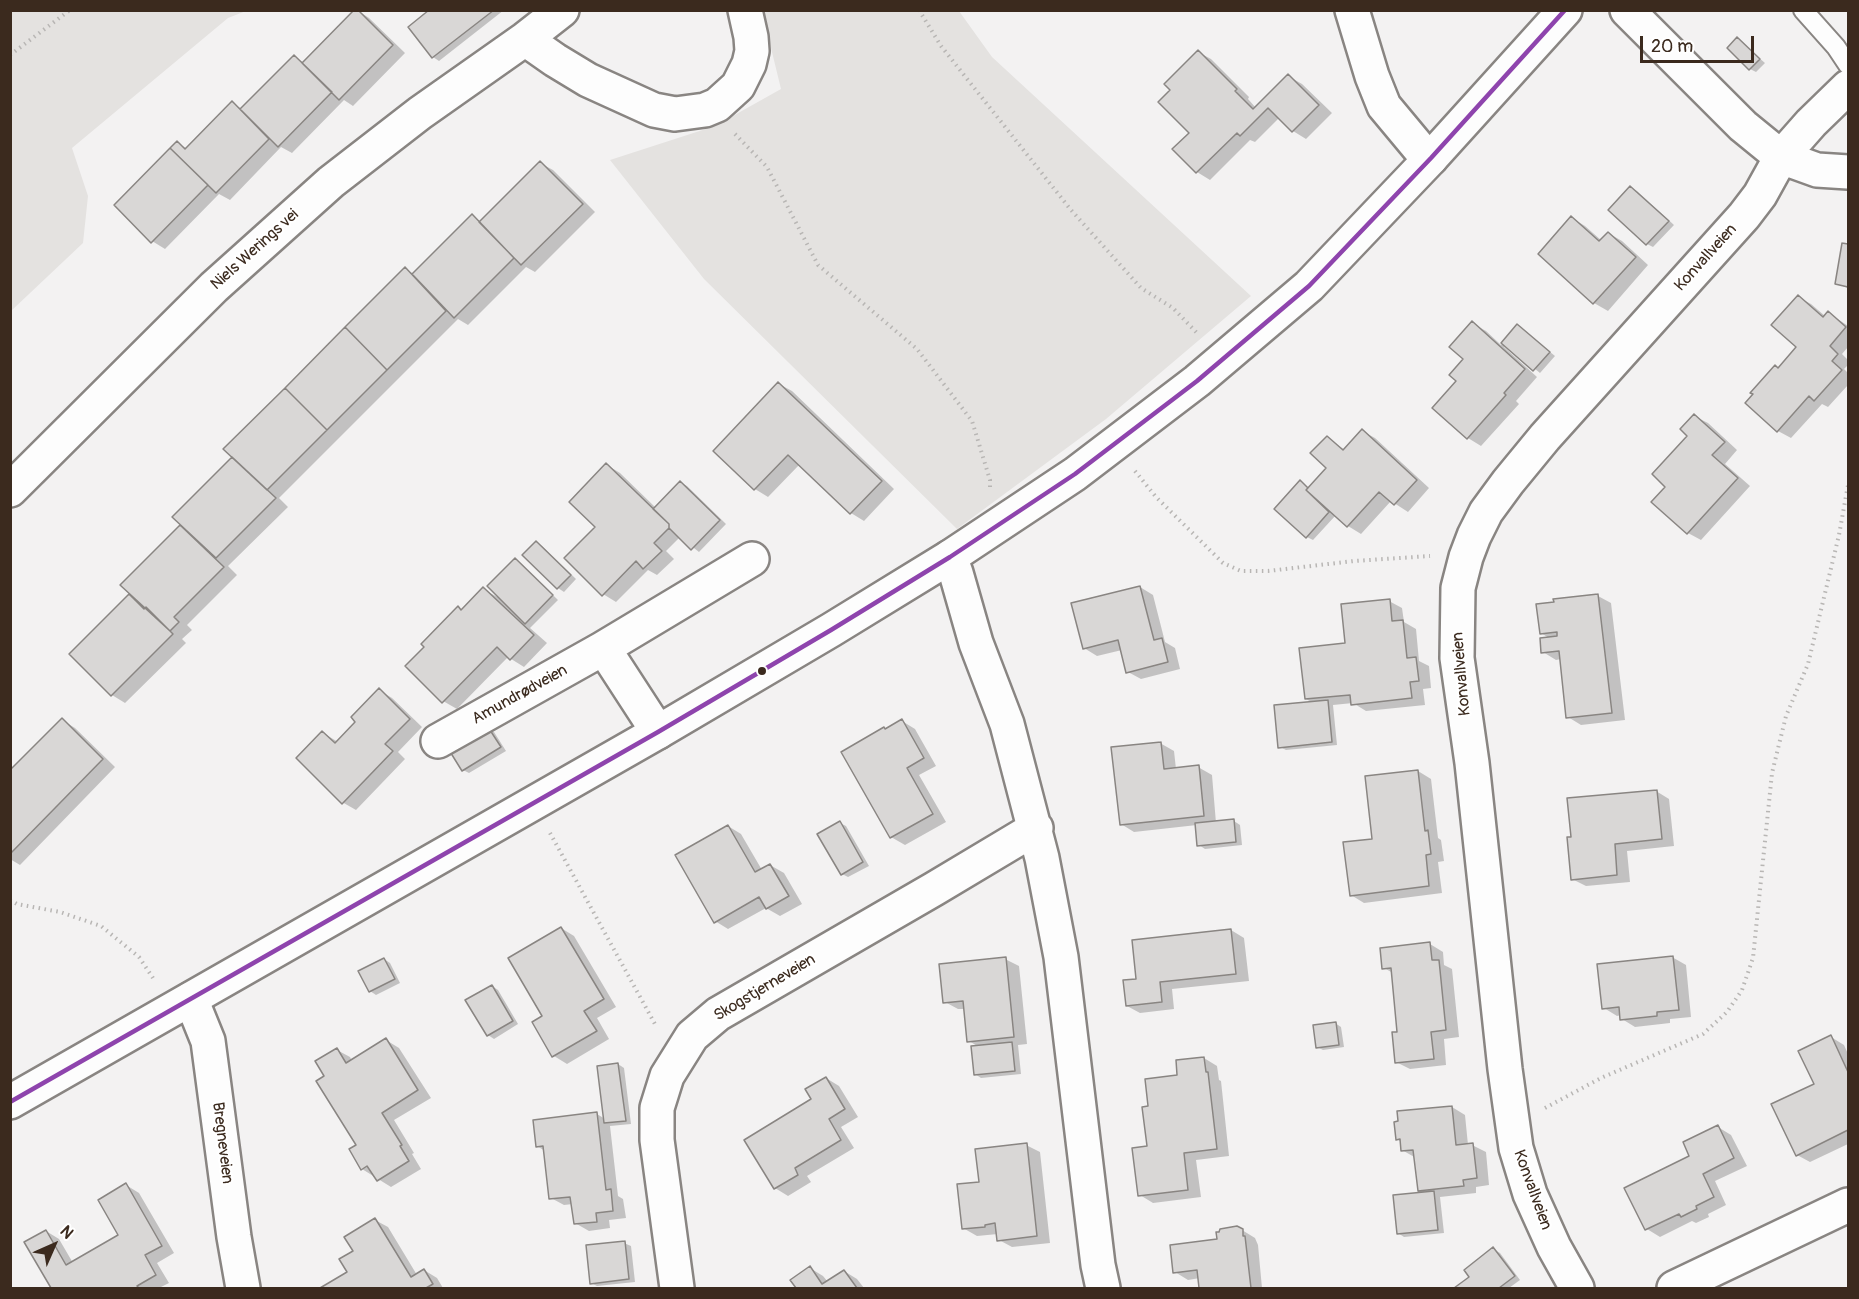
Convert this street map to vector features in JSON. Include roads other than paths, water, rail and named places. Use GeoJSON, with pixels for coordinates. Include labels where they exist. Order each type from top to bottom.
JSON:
{"type":"FeatureCollection","features":[{"type":"Feature","properties":{"kind":"street","name":"Niels Werings vei"},"geometry":{"type":"LineString","coordinates":[[10,490],[214,287],[332,182],[420,113],[562,10]]}},
{"type":"Feature","properties":{"kind":"street"},"geometry":{"type":"LineString","coordinates":[[525,39],[588,80],[654,110],[675,114],[705,110],[717,105],[738,86],[749,64],[751,37],[745,10]]}},
{"type":"Feature","properties":{"kind":"street"},"geometry":{"type":"LineString","coordinates":[[1352,10],[1372,76],[1384,106],[1431,159]]}},
{"type":"Feature","properties":{"kind":"street"},"geometry":{"type":"LineString","coordinates":[[10,1101],[658,732],[950,557],[1075,474],[1222,360],[1309,286],[1431,159],[1565,10]]}},
{"type":"Feature","properties":{"kind":"street"},"geometry":{"type":"LineString","coordinates":[[1626,10],[1743,126],[1781,157],[1816,170],[1848,172]]}},
{"type":"Feature","properties":{"kind":"street","name":"Konvallveien"},"geometry":{"type":"LineString","coordinates":[[1576,1288],[1530,1194],[1516,1148],[1503,1057],[1472,763],[1457,658],[1458,588],[1466,557],[1486,512],[1508,482],[1545,437],[1744,216],[1760,195],[1781,157],[1810,123],[1848,87]]}},
{"type":"Feature","properties":{"kind":"street"},"geometry":{"type":"LineString","coordinates":[[950,557],[976,643],[1007,724],[1036,828],[1061,957],[1098,1265],[1103,1288]]}},
{"type":"Feature","properties":{"kind":"street","name":"Amundrødveien"},"geometry":{"type":"LineString","coordinates":[[438,741],[602,649],[752,559]]}},
{"type":"Feature","properties":{"kind":"street"},"geometry":{"type":"LineString","coordinates":[[602,649],[658,732]]}},
{"type":"Feature","properties":{"kind":"street","name":"Skogstjerneveien"},"geometry":{"type":"LineString","coordinates":[[677,1288],[657,1140],[657,1108],[675,1061],[692,1036],[718,1014],[1036,828]]}},
{"type":"Feature","properties":{"kind":"street","name":"Bregneveien"},"geometry":{"type":"LineString","coordinates":[[182,1004],[208,1041],[243,1288]]}},
{"type":"Feature","properties":{"kind":"street"},"geometry":{"type":"LineString","coordinates":[[1674,1288],[1848,1205]]}},
{"type":"Feature","properties":{"kind":"lane"},"geometry":{"type":"LineString","coordinates":[[1803,10],[1836,47],[1848,65]]}}]}
